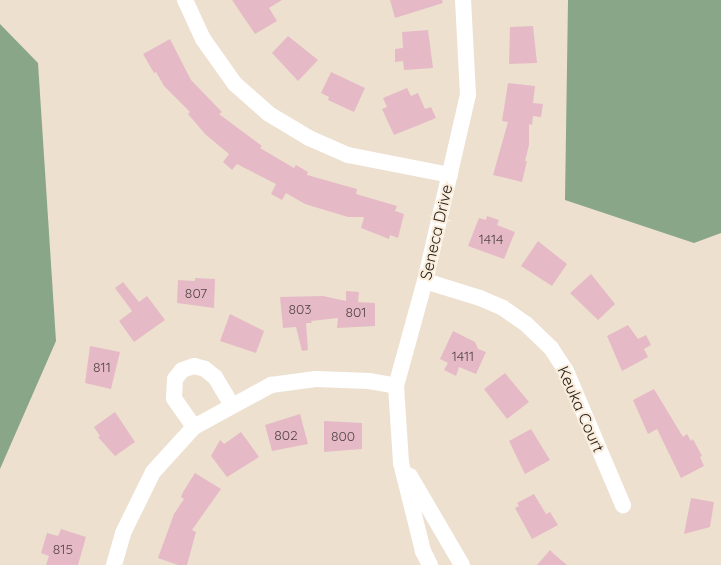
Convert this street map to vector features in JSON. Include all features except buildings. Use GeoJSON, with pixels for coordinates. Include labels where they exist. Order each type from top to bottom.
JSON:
{"type":"FeatureCollection","features":[{"type":"Feature","properties":{"kind":"street"},"geometry":{"type":"LineString","coordinates":[[185,0],[203,39],[235,84],[269,114],[309,138],[348,155],[450,175]]}},
{"type":"Feature","properties":{"kind":"street","name":"Seneca Drive"},"geometry":{"type":"LineString","coordinates":[[430,565],[423,551],[401,463],[396,386],[425,281],[468,95],[463,0]]}},
{"type":"Feature","properties":{"kind":"street","name":"Keuka Court"},"geometry":{"type":"LineString","coordinates":[[425,281],[480,298],[503,308],[526,324],[551,348],[566,371],[623,505]]}},
{"type":"Feature","properties":{"kind":"street"},"geometry":{"type":"LineString","coordinates":[[194,427],[174,398],[175,379],[182,370],[194,366],[215,376],[231,404]]}},
{"type":"Feature","properties":{"kind":"street"},"geometry":{"type":"LineString","coordinates":[[114,565],[123,534],[153,472],[194,427],[231,404],[271,385],[316,379],[369,381],[396,386]]}},
{"type":"Feature","properties":{"kind":"street","name":"Seneca Drive"},"geometry":{"type":"LineString","coordinates":[[401,463],[462,565]]}},
{"type":"Feature","properties":{"kind":"green space"},"geometry":{"type":"Polygon","coordinates":[[[568,0],[721,0],[721,233],[694,243],[565,200],[568,0]]]}},
{"type":"Feature","properties":{"kind":"green space"},"geometry":{"type":"Polygon","coordinates":[[[0,24],[38,63],[56,341],[0,469],[0,24]]]}}]}
